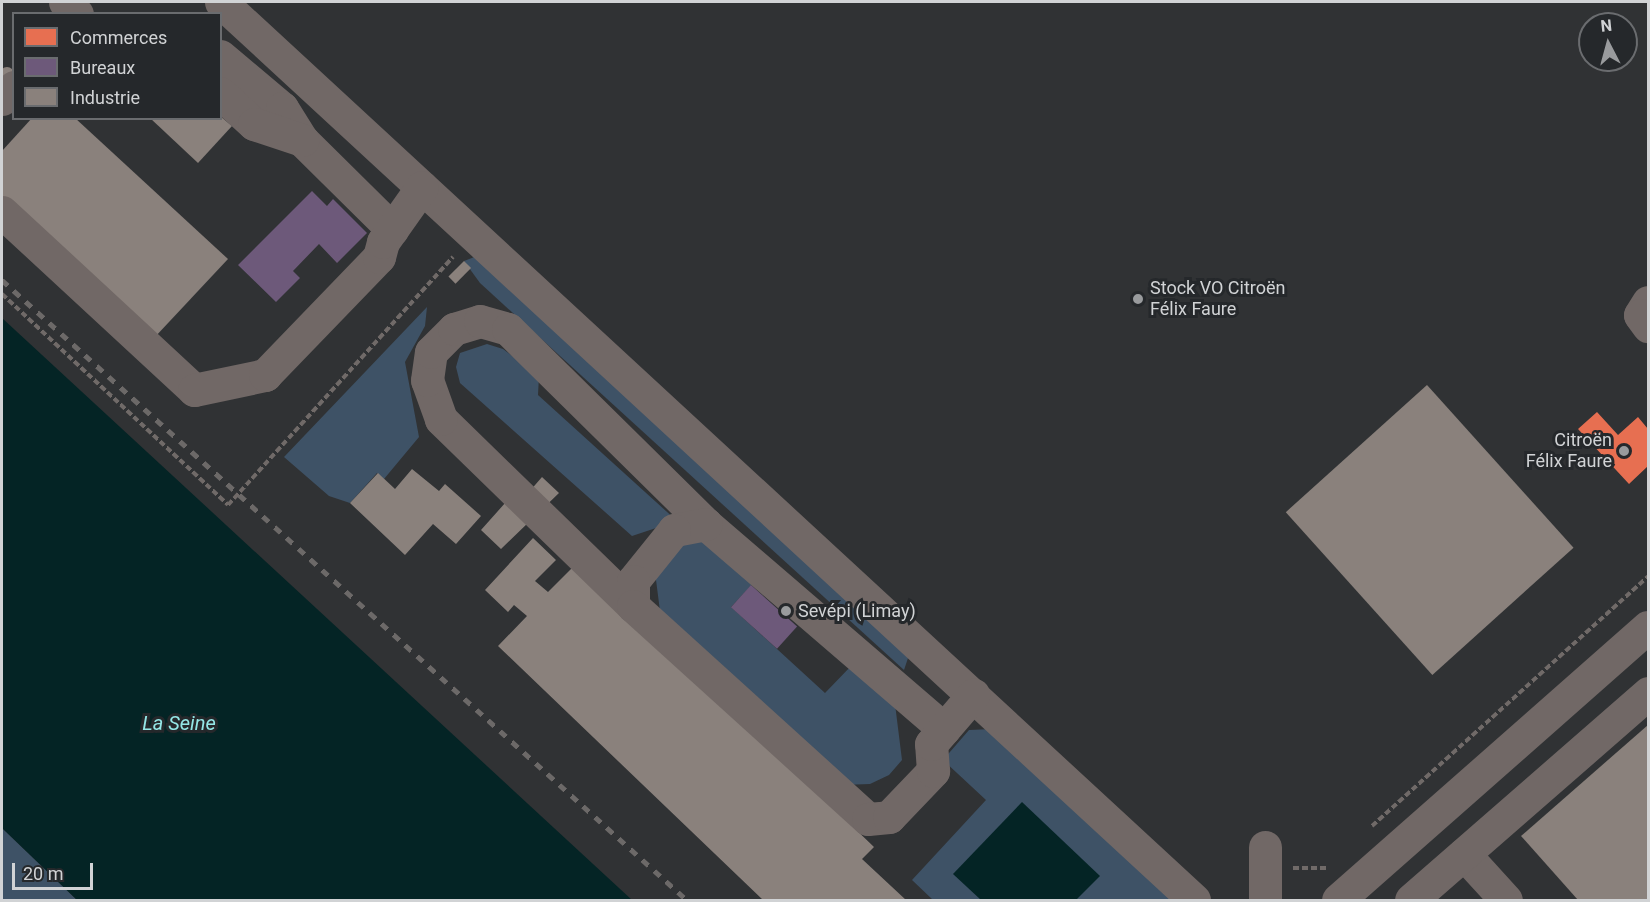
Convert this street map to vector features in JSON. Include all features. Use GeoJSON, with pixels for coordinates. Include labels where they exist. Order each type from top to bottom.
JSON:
{"type":"FeatureCollection","features":[{"type":"Feature","properties":{"kind":"lane"},"geometry":{"type":"LineString","coordinates":[[221,2],[1194,900]]}},
{"type":"Feature","properties":{"kind":"lane"},"geometry":{"type":"LineString","coordinates":[[222,58],[282,108],[302,140],[392,229]]}},
{"type":"Feature","properties":{"kind":"lane"},"geometry":{"type":"LineString","coordinates":[[222,95],[254,124],[302,140]]}},
{"type":"Feature","properties":{"kind":"lane"},"geometry":{"type":"LineString","coordinates":[[2,212],[194,390],[265,375],[379,257],[392,229],[422,188]]}},
{"type":"Feature","properties":{"kind":"lane"},"geometry":{"type":"LineString","coordinates":[[1648,302],[1640,315],[1648,326]]}},
{"type":"Feature","properties":{"kind":"lane"},"geometry":{"type":"LineString","coordinates":[[944,729],[706,524],[508,328],[480,321],[454,329],[431,352],[427,380],[441,419],[633,606],[868,819],[889,817],[933,771],[931,744],[944,729],[973,695]]}},
{"type":"Feature","properties":{"kind":"lane"},"geometry":{"type":"LineString","coordinates":[[633,606],[633,581],[674,530],[706,524]]}},
{"type":"Feature","properties":{"kind":"lane"},"geometry":{"type":"LineString","coordinates":[[1338,900],[1648,627]]}},
{"type":"Feature","properties":{"kind":"lane"},"geometry":{"type":"LineString","coordinates":[[1411,900],[1648,693]]}},
{"type":"Feature","properties":{"kind":"lane"},"geometry":{"type":"LineString","coordinates":[[1464,854],[1506,900]]}},
{"type":"Feature","properties":{"kind":"lane"},"geometry":{"type":"LineString","coordinates":[[1265,857],[1265,900]]}},
{"type":"Feature","properties":{"kind":"path"},"geometry":{"type":"LineString","coordinates":[[1368,830],[1648,577]]}},
{"type":"Feature","properties":{"kind":"path"},"geometry":{"type":"LineString","coordinates":[[1265,857],[1323,870],[1335,859]]}},
{"type":"Feature","properties":{"kind":"shaded area"},"geometry":{"type":"Polygon","coordinates":[[[477,256],[909,655],[904,670],[480,283],[464,261],[477,256]]]}},
{"type":"Feature","properties":{"kind":"shaded area"},"geometry":{"type":"Polygon","coordinates":[[[427,307],[425,326],[405,362],[419,437],[384,479],[377,473],[350,503],[329,496],[284,457],[427,307]]]}},
{"type":"Feature","properties":{"kind":"shaded area"},"geometry":{"type":"Polygon","coordinates":[[[487,344],[503,349],[539,376],[538,395],[677,521],[632,536],[460,383],[456,367],[460,353],[487,344]]]}},
{"type":"Feature","properties":{"kind":"shaded area"},"geometry":{"type":"Polygon","coordinates":[[[704,538],[757,579],[731,607],[825,693],[853,664],[895,704],[902,760],[889,775],[870,784],[842,785],[661,619],[655,572],[667,550],[704,538]]]}},
{"type":"Feature","properties":{"kind":"shaded area"},"geometry":{"type":"Polygon","coordinates":[[[993,729],[1177,900],[933,900],[912,880],[986,800],[943,760],[969,730],[993,729]]]}},
{"type":"Feature","properties":{"kind":"shaded area"},"geometry":{"type":"Polygon","coordinates":[[[2,828],[77,900],[2,900],[2,828]]]}},
{"type":"Feature","properties":{"kind":"water","name":"La Seine"},"geometry":{"type":"Polygon","coordinates":[[[2,318],[632,900],[77,900],[2,828],[2,318]]]}},
{"type":"Feature","properties":{"kind":"water"},"geometry":{"type":"Polygon","coordinates":[[[1022,802],[1100,876],[1076,900],[981,900],[953,874],[1022,802]]]}},
{"type":"Feature","properties":{"kind":"building: Commerces","name":"Citroën Félix Faure"},"geometry":{"type":"Polygon","coordinates":[[[1597,412],[1618,435],[1638,417],[1648,429],[1648,466],[1629,484],[1578,429],[1597,412]]]}},
{"type":"Feature","properties":{"kind":"building: Bureaux"},"geometry":{"type":"Polygon","coordinates":[[[312,191],[327,206],[333,199],[367,233],[337,263],[319,244],[293,271],[300,278],[276,302],[238,265],[312,191]]]}},
{"type":"Feature","properties":{"kind":"building: Bureaux"},"geometry":{"type":"Polygon","coordinates":[[[751,585],[797,626],[777,649],[731,607],[751,585]]]}},
{"type":"Feature","properties":{"kind":"building: Industrie"},"geometry":{"type":"Polygon","coordinates":[[[10,68],[12,79],[7,81],[2,79],[0,74],[2,69],[10,68]]]}},
{"type":"Feature","properties":{"kind":"building: Industrie"},"geometry":{"type":"Polygon","coordinates":[[[222,118],[232,126],[198,163],[152,120],[222,120],[222,118]]]}},
{"type":"Feature","properties":{"kind":"building: Industrie"},"geometry":{"type":"Polygon","coordinates":[[[30,120],[77,120],[228,259],[154,338],[2,197],[2,151],[30,120]]]}},
{"type":"Feature","properties":{"kind":"building: Industrie"},"geometry":{"type":"Polygon","coordinates":[[[464,261],[471,268],[456,284],[448,277],[464,261]]]}},
{"type":"Feature","properties":{"kind":"building: Industrie"},"geometry":{"type":"Polygon","coordinates":[[[1427,385],[1574,548],[1432,675],[1286,512],[1427,385]]]}},
{"type":"Feature","properties":{"kind":"building: Industrie"},"geometry":{"type":"Polygon","coordinates":[[[412,469],[439,491],[445,484],[481,516],[456,544],[433,524],[405,555],[350,503],[378,473],[395,489],[412,469]]]}},
{"type":"Feature","properties":{"kind":"building: Industrie"},"geometry":{"type":"Polygon","coordinates":[[[542,477],[559,493],[501,549],[481,530],[514,493],[522,500],[542,477]]]}},
{"type":"Feature","properties":{"kind":"building: Industrie"},"geometry":{"type":"Polygon","coordinates":[[[533,538],[556,560],[535,581],[548,592],[578,562],[874,847],[862,859],[906,900],[763,900],[498,646],[527,616],[514,605],[508,612],[485,590],[533,538]]]}},
{"type":"Feature","properties":{"kind":"building: Industrie"},"geometry":{"type":"Polygon","coordinates":[[[1648,725],[1648,900],[1578,900],[1521,836],[1648,725]]]}},
{"type":"Feature","properties":{"kind":"railway"},"geometry":{"type":"LineString","coordinates":[[2,280],[687,900]]}},
{"type":"Feature","properties":{"kind":"place","name":"Stock VO Citroën Félix Faure"},"geometry":{"type":"Point","coordinates":[1138,299]}},
{"type":"Feature","properties":{"kind":"place","name":"Citroën Félix Faure"},"geometry":{"type":"Point","coordinates":[1624,451]}},
{"type":"Feature","properties":{"kind":"place","name":"Sevépi (Limay)"},"geometry":{"type":"Point","coordinates":[786,611]}}]}
